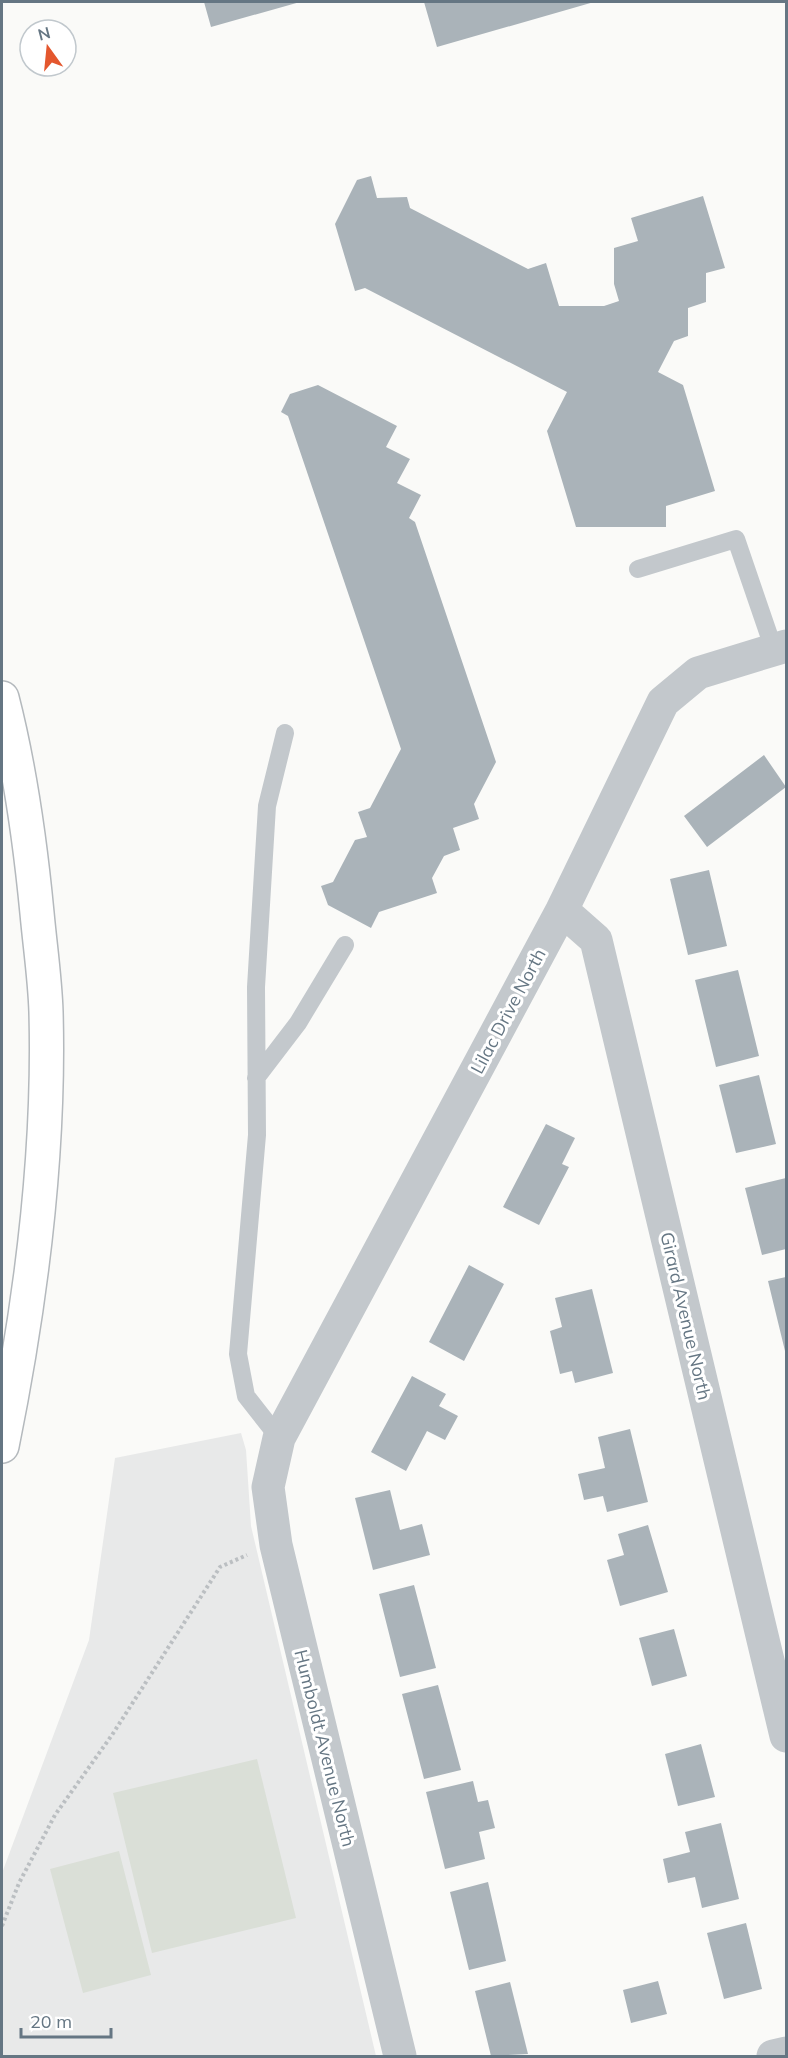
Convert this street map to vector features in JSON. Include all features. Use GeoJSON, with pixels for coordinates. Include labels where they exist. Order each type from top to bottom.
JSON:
{"type":"FeatureCollection","features":[{"type":"Feature","properties":{"kind":"highway"},"geometry":{"type":"LineString","coordinates":[[2,698],[32,854],[46,1010],[46,1064],[38,1217],[31,1278],[2,1446]]}},
{"type":"Feature","properties":{"kind":"street","name":"Lilac Drive North"},"geometry":{"type":"LineString","coordinates":[[279,1438],[562,910],[663,702],[698,673],[780,648]]}},
{"type":"Feature","properties":{"kind":"street","name":"Girard Avenue North"},"geometry":{"type":"LineString","coordinates":[[562,910],[596,940],[786,1736]]}},
{"type":"Feature","properties":{"kind":"street","name":"Humboldt Avenue North"},"geometry":{"type":"LineString","coordinates":[[279,1438],[268,1488],[276,1545],[400,2056]]}},
{"type":"Feature","properties":{"kind":"street"},"geometry":{"type":"LineString","coordinates":[[773,2056],[786,2053]]}},
{"type":"Feature","properties":{"kind":"lane"},"geometry":{"type":"LineString","coordinates":[[638,569],[736,539],[780,648]]}},
{"type":"Feature","properties":{"kind":"lane"},"geometry":{"type":"LineString","coordinates":[[279,1438],[246,1396],[238,1354],[256,1135],[256,987],[267,806],[285,733]]}},
{"type":"Feature","properties":{"kind":"lane"},"geometry":{"type":"LineString","coordinates":[[256,1078],[298,1023],[345,945]]}},
{"type":"Feature","properties":{"kind":"path"},"geometry":{"type":"LineString","coordinates":[[2,1926],[19,1883],[55,1815],[112,1735],[220,1567],[276,1545]]}},
{"type":"Feature","properties":{"kind":"shaded area"},"geometry":{"type":"Polygon","coordinates":[[[241,1433],[246,1450],[251,1526],[376,2056],[2,2056],[2,1873],[89,1640],[115,1458],[241,1433]]]}},
{"type":"Feature","properties":{"kind":"shaded area"},"geometry":{"type":"Polygon","coordinates":[[[257,1759],[296,1918],[152,1953],[113,1793],[257,1759]]]}},
{"type":"Feature","properties":{"kind":"shaded area"},"geometry":{"type":"Polygon","coordinates":[[[119,1851],[151,1975],[83,1993],[50,1869],[119,1851]]]}},
{"type":"Feature","properties":{"kind":"building"},"geometry":{"type":"Polygon","coordinates":[[[204,2],[300,2],[211,27],[204,2]]]}},
{"type":"Feature","properties":{"kind":"building"},"geometry":{"type":"Polygon","coordinates":[[[424,2],[594,2],[437,47],[424,2]]]}},
{"type":"Feature","properties":{"kind":"building"},"geometry":{"type":"Polygon","coordinates":[[[371,176],[377,198],[407,197],[410,208],[528,269],[546,263],[559,306],[604,306],[619,301],[614,284],[614,248],[638,241],[631,218],[703,196],[725,268],[706,273],[706,302],[688,308],[688,336],[674,341],[658,372],[683,385],[715,491],[666,506],[666,527],[576,527],[547,431],[567,392],[365,288],[355,291],[335,224],[357,180],[371,176]]]}},
{"type":"Feature","properties":{"kind":"building"},"geometry":{"type":"Polygon","coordinates":[[[318,385],[397,426],[386,447],[410,459],[397,483],[421,495],[409,518],[415,522],[496,762],[474,804],[479,819],[453,828],[460,850],[444,856],[432,878],[437,893],[379,912],[371,928],[328,905],[321,886],[333,882],[355,840],[367,837],[358,812],[370,808],[401,749],[288,416],[281,412],[290,394],[318,385]]]}},
{"type":"Feature","properties":{"kind":"building"},"geometry":{"type":"Polygon","coordinates":[[[764,755],[786,787],[707,847],[684,816],[764,755]]]}},
{"type":"Feature","properties":{"kind":"building"},"geometry":{"type":"Polygon","coordinates":[[[709,870],[727,946],[688,955],[670,879],[709,870]]]}},
{"type":"Feature","properties":{"kind":"building"},"geometry":{"type":"Polygon","coordinates":[[[738,970],[759,1056],[716,1067],[695,980],[738,970]]]}},
{"type":"Feature","properties":{"kind":"building"},"geometry":{"type":"Polygon","coordinates":[[[759,1075],[776,1144],[736,1153],[719,1085],[759,1075]]]}},
{"type":"Feature","properties":{"kind":"building"},"geometry":{"type":"Polygon","coordinates":[[[546,1124],[575,1138],[562,1164],[569,1167],[539,1225],[503,1207],[546,1124]]]}},
{"type":"Feature","properties":{"kind":"building"},"geometry":{"type":"Polygon","coordinates":[[[786,1178],[786,1249],[762,1255],[745,1188],[786,1178]]]}},
{"type":"Feature","properties":{"kind":"building"},"geometry":{"type":"Polygon","coordinates":[[[469,1265],[504,1284],[464,1361],[429,1342],[469,1265]]]}},
{"type":"Feature","properties":{"kind":"building"},"geometry":{"type":"Polygon","coordinates":[[[786,1277],[786,1351],[785,1351],[768,1281],[786,1277]]]}},
{"type":"Feature","properties":{"kind":"building"},"geometry":{"type":"Polygon","coordinates":[[[592,1289],[613,1373],[575,1383],[572,1371],[560,1374],[550,1331],[562,1327],[555,1298],[592,1289]]]}},
{"type":"Feature","properties":{"kind":"building"},"geometry":{"type":"Polygon","coordinates":[[[412,1376],[446,1394],[439,1406],[458,1416],[445,1440],[427,1431],[406,1471],[371,1452],[412,1376]]]}},
{"type":"Feature","properties":{"kind":"building"},"geometry":{"type":"Polygon","coordinates":[[[630,1429],[648,1502],[607,1512],[603,1496],[584,1500],[578,1474],[605,1468],[598,1437],[630,1429]]]}},
{"type":"Feature","properties":{"kind":"building"},"geometry":{"type":"Polygon","coordinates":[[[390,1490],[400,1530],[422,1524],[430,1555],[373,1570],[355,1498],[390,1490]]]}},
{"type":"Feature","properties":{"kind":"building"},"geometry":{"type":"Polygon","coordinates":[[[648,1525],[668,1592],[620,1606],[607,1560],[624,1555],[618,1534],[648,1525]]]}},
{"type":"Feature","properties":{"kind":"building"},"geometry":{"type":"Polygon","coordinates":[[[414,1585],[436,1668],[400,1677],[379,1594],[414,1585]]]}},
{"type":"Feature","properties":{"kind":"building"},"geometry":{"type":"Polygon","coordinates":[[[674,1629],[687,1676],[652,1686],[639,1638],[674,1629]]]}},
{"type":"Feature","properties":{"kind":"building"},"geometry":{"type":"Polygon","coordinates":[[[438,1685],[461,1770],[424,1779],[402,1694],[438,1685]]]}},
{"type":"Feature","properties":{"kind":"building"},"geometry":{"type":"Polygon","coordinates":[[[701,1744],[715,1797],[678,1806],[665,1754],[701,1744]]]}},
{"type":"Feature","properties":{"kind":"building"},"geometry":{"type":"Polygon","coordinates":[[[473,1781],[478,1802],[488,1800],[495,1828],[479,1832],[485,1859],[445,1869],[426,1792],[473,1781]]]}},
{"type":"Feature","properties":{"kind":"building"},"geometry":{"type":"Polygon","coordinates":[[[721,1823],[739,1899],[702,1908],[695,1877],[668,1883],[663,1859],[690,1852],[685,1832],[721,1823]]]}},
{"type":"Feature","properties":{"kind":"building"},"geometry":{"type":"Polygon","coordinates":[[[488,1882],[506,1961],[469,1970],[450,1892],[488,1882]]]}},
{"type":"Feature","properties":{"kind":"building"},"geometry":{"type":"Polygon","coordinates":[[[746,1923],[762,1989],[724,1999],[707,1933],[746,1923]]]}},
{"type":"Feature","properties":{"kind":"building"},"geometry":{"type":"Polygon","coordinates":[[[658,1981],[667,2014],[631,2023],[623,1990],[658,1981]]]}},
{"type":"Feature","properties":{"kind":"building"},"geometry":{"type":"Polygon","coordinates":[[[510,1982],[528,2054],[491,2056],[475,1991],[510,1982]]]}}]}
